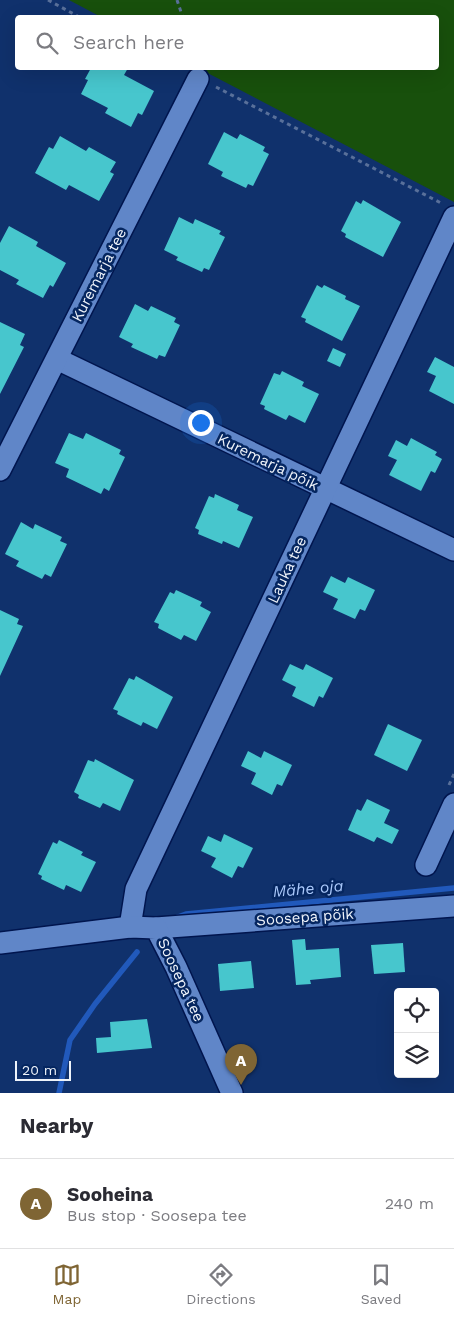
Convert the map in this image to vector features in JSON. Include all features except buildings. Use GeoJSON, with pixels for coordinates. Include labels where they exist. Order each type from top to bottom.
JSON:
{"type":"FeatureCollection","features":[{"type":"Feature","properties":{"kind":"street","name":"Kuremarja tee"},"geometry":{"type":"LineString","coordinates":[[0,470],[198,79]]}},
{"type":"Feature","properties":{"kind":"street","name":"Lauka tee"},"geometry":{"type":"LineString","coordinates":[[130,927],[136,889],[326,490],[449,210]]}},
{"type":"Feature","properties":{"kind":"street","name":"Kuremarja põik"},"geometry":{"type":"LineString","coordinates":[[56,360],[454,550]]}},
{"type":"Feature","properties":{"kind":"street"},"geometry":{"type":"LineString","coordinates":[[426,865],[454,804]]}},
{"type":"Feature","properties":{"kind":"street","name":"Soosepa põik"},"geometry":{"type":"LineString","coordinates":[[156,928],[454,906]]}},
{"type":"Feature","properties":{"kind":"street","name":"Soosepa tee"},"geometry":{"type":"LineString","coordinates":[[0,943],[130,927],[156,928],[232,1093]]}},
{"type":"Feature","properties":{"kind":"path"},"geometry":{"type":"LineString","coordinates":[[48,0],[76,15]]}},
{"type":"Feature","properties":{"kind":"path"},"geometry":{"type":"LineString","coordinates":[[177,0],[182,15]]}},
{"type":"Feature","properties":{"kind":"path"},"geometry":{"type":"LineString","coordinates":[[198,79],[449,210]]}},
{"type":"Feature","properties":{"kind":"green space"},"geometry":{"type":"Polygon","coordinates":[[[69,0],[454,0],[454,202],[202,70],[439,70],[439,15],[97,15],[69,0]]]}},
{"type":"Feature","properties":{"kind":"waterway","name":"Mähe oja"},"geometry":{"type":"LineString","coordinates":[[175,918],[186,914],[454,888]]}},
{"type":"Feature","properties":{"kind":"waterway","name":"Mähe oja"},"geometry":{"type":"LineString","coordinates":[[59,1093],[70,1040],[95,1004],[137,952]]}},
{"type":"Feature","properties":{"kind":"place","name":"Sooheina"},"geometry":{"type":"Point","coordinates":[241,1085]}}]}
